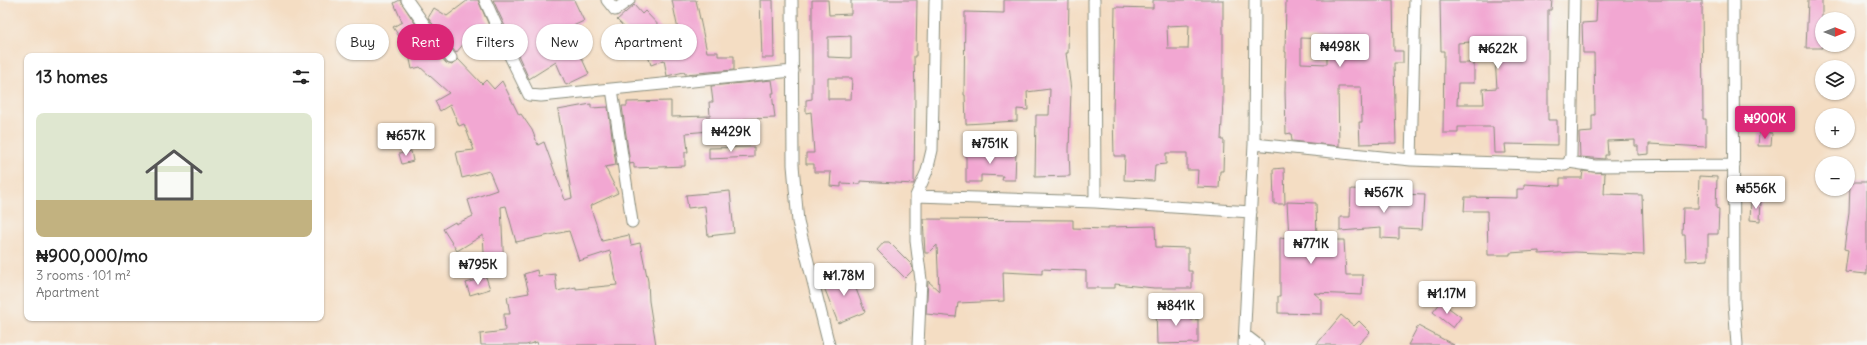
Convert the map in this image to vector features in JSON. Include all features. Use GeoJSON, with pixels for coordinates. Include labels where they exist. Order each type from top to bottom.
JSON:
{"type":"FeatureCollection","features":[{"type":"Feature","properties":{"kind":"street"},"geometry":{"type":"LineString","coordinates":[[408,0],[424,24]]}},
{"type":"Feature","properties":{"kind":"street"},"geometry":{"type":"LineString","coordinates":[[485,0],[508,54],[529,95],[541,96],[792,71]]}},
{"type":"Feature","properties":{"kind":"street"},"geometry":{"type":"LineString","coordinates":[[607,0],[615,10],[629,0]]}},
{"type":"Feature","properties":{"kind":"street"},"geometry":{"type":"LineString","coordinates":[[792,0],[793,165],[798,222],[829,345]]}},
{"type":"Feature","properties":{"kind":"street"},"geometry":{"type":"LineString","coordinates":[[918,345],[921,280],[916,241],[916,196],[927,171],[932,150],[935,0]]}},
{"type":"Feature","properties":{"kind":"street"},"geometry":{"type":"LineString","coordinates":[[1094,0],[1095,202]]}},
{"type":"Feature","properties":{"kind":"street"},"geometry":{"type":"LineString","coordinates":[[1255,0],[1254,144],[1244,340],[1258,345]]}},
{"type":"Feature","properties":{"kind":"street"},"geometry":{"type":"LineString","coordinates":[[1411,160],[1415,0]]}},
{"type":"Feature","properties":{"kind":"street"},"geometry":{"type":"LineString","coordinates":[[1569,162],[1571,156],[1574,0]]}},
{"type":"Feature","properties":{"kind":"street"},"geometry":{"type":"LineString","coordinates":[[1733,0],[1734,302],[1737,345]]}},
{"type":"Feature","properties":{"kind":"street"},"geometry":{"type":"LineString","coordinates":[[612,89],[632,222]]}},
{"type":"Feature","properties":{"kind":"street"},"geometry":{"type":"LineString","coordinates":[[1254,144],[1411,160],[1565,165],[1569,162],[1595,166],[1734,165]]}},
{"type":"Feature","properties":{"kind":"street"},"geometry":{"type":"LineString","coordinates":[[916,196],[1095,202],[1251,212]]}},
{"type":"Feature","properties":{"kind":"building"},"geometry":{"type":"Polygon","coordinates":[[[400,0],[415,24],[398,24],[402,22],[394,3],[400,0]]]}},
{"type":"Feature","properties":{"kind":"building"},"geometry":{"type":"Polygon","coordinates":[[[468,0],[478,0],[488,24],[462,24],[462,46],[456,53],[454,50],[454,24],[433,24],[428,18],[434,8],[447,16],[468,0]]]}},
{"type":"Feature","properties":{"kind":"building"},"geometry":{"type":"Polygon","coordinates":[[[493,0],[574,0],[584,21],[577,24],[536,24],[536,60],[583,60],[589,74],[566,85],[556,62],[529,79],[520,60],[528,60],[528,24],[504,24],[493,0]]]}},
{"type":"Feature","properties":{"kind":"building"},"geometry":{"type":"Polygon","coordinates":[[[672,0],[696,0],[707,52],[718,52],[718,56],[734,56],[734,70],[685,74],[684,72],[667,76],[664,60],[697,60],[697,24],[677,24],[672,0]]]}},
{"type":"Feature","properties":{"kind":"building"},"geometry":{"type":"Polygon","coordinates":[[[760,0],[773,0],[774,58],[762,58],[760,0]]]}},
{"type":"Feature","properties":{"kind":"building"},"geometry":{"type":"Polygon","coordinates":[[[812,0],[828,0],[829,15],[851,14],[851,0],[917,0],[916,56],[914,56],[914,184],[860,181],[860,184],[841,183],[841,187],[830,186],[831,172],[814,172],[814,164],[806,164],[806,153],[814,153],[811,112],[806,113],[806,100],[812,99],[812,0]],[[851,36],[828,37],[828,57],[851,58],[851,36]],[[828,78],[828,99],[851,99],[852,78],[828,78]]]}},
{"type":"Feature","properties":{"kind":"building"},"geometry":{"type":"Polygon","coordinates":[[[1004,0],[1069,0],[1068,53],[1066,53],[1071,90],[1069,150],[1070,176],[1035,177],[1036,115],[1049,115],[1050,89],[1027,92],[1028,110],[1017,109],[1017,121],[966,124],[964,95],[965,12],[1004,13],[1004,0]]]}},
{"type":"Feature","properties":{"kind":"building"},"geometry":{"type":"Polygon","coordinates":[[[1153,0],[1223,0],[1223,101],[1221,140],[1224,140],[1223,171],[1220,171],[1219,188],[1197,187],[1198,170],[1187,170],[1187,153],[1166,153],[1166,164],[1155,165],[1154,181],[1124,180],[1125,156],[1114,156],[1113,114],[1115,7],[1153,8],[1153,0]],[[1189,25],[1167,26],[1168,49],[1188,49],[1189,25]]]}},
{"type":"Feature","properties":{"kind":"building"},"geometry":{"type":"Polygon","coordinates":[[[1286,0],[1393,0],[1394,51],[1403,51],[1403,63],[1394,63],[1396,143],[1360,144],[1359,122],[1362,122],[1361,87],[1338,87],[1339,146],[1292,141],[1291,133],[1286,134],[1286,0]],[[1301,38],[1301,63],[1327,64],[1327,39],[1301,38]]]}},
{"type":"Feature","properties":{"kind":"building"},"geometry":{"type":"Polygon","coordinates":[[[1440,0],[1552,0],[1551,10],[1548,10],[1548,120],[1557,120],[1557,145],[1505,144],[1506,153],[1494,153],[1493,127],[1458,127],[1458,133],[1443,133],[1444,51],[1441,51],[1440,0]],[[1483,41],[1458,43],[1458,63],[1474,63],[1474,83],[1458,83],[1457,104],[1484,104],[1483,89],[1497,88],[1495,59],[1483,59],[1483,41]]]}},
{"type":"Feature","properties":{"kind":"building"},"geometry":{"type":"Polygon","coordinates":[[[1597,0],[1702,0],[1703,119],[1706,119],[1706,147],[1649,144],[1649,154],[1638,155],[1638,146],[1635,146],[1635,140],[1607,141],[1608,155],[1605,155],[1605,159],[1580,157],[1579,133],[1592,132],[1592,115],[1595,115],[1594,53],[1583,53],[1582,23],[1596,22],[1597,0]]]}},
{"type":"Feature","properties":{"kind":"building"},"geometry":{"type":"Polygon","coordinates":[[[1808,0],[1822,0],[1822,12],[1815,12],[1815,48],[1806,48],[1808,0]]]}},
{"type":"Feature","properties":{"kind":"building"},"geometry":{"type":"Polygon","coordinates":[[[634,5],[642,14],[645,11],[657,24],[621,24],[617,20],[634,5]]]}},
{"type":"Feature","properties":{"kind":"building"},"geometry":{"type":"Polygon","coordinates":[[[397,25],[397,33],[393,27],[397,25]]]}},
{"type":"Feature","properties":{"kind":"building"},"geometry":{"type":"Polygon","coordinates":[[[458,59],[482,84],[486,80],[494,89],[502,81],[519,115],[521,114],[532,130],[538,145],[544,142],[565,200],[572,198],[558,110],[591,104],[591,108],[608,107],[616,165],[605,167],[618,193],[590,206],[602,241],[629,235],[631,245],[640,243],[648,281],[649,301],[656,345],[538,345],[537,342],[526,345],[481,345],[480,334],[505,331],[504,314],[510,314],[507,297],[529,293],[524,274],[537,270],[538,276],[555,274],[557,291],[576,287],[576,289],[617,285],[610,251],[579,261],[569,231],[516,242],[506,206],[501,207],[504,268],[485,269],[483,235],[457,251],[443,229],[455,222],[456,224],[473,216],[468,200],[497,190],[489,171],[462,178],[456,152],[474,150],[464,124],[459,126],[450,105],[440,111],[435,101],[449,93],[420,67],[412,69],[410,60],[444,60],[446,63],[452,65],[458,59]]]}},
{"type":"Feature","properties":{"kind":"building"},"geometry":{"type":"Polygon","coordinates":[[[649,60],[664,60],[651,65],[649,60]]]}},
{"type":"Feature","properties":{"kind":"building"},"geometry":{"type":"Polygon","coordinates":[[[772,80],[775,118],[744,119],[745,128],[686,133],[688,152],[685,152],[685,166],[634,168],[634,163],[630,164],[622,106],[627,106],[627,102],[671,101],[671,117],[710,116],[709,102],[713,102],[711,86],[772,80]]]}},
{"type":"Feature","properties":{"kind":"building"},"geometry":{"type":"Polygon","coordinates":[[[1759,133],[1772,133],[1771,146],[1758,146],[1759,133]]]}},
{"type":"Feature","properties":{"kind":"building"},"geometry":{"type":"Polygon","coordinates":[[[754,147],[754,157],[709,159],[709,148],[754,147]]]}},
{"type":"Feature","properties":{"kind":"building"},"geometry":{"type":"Polygon","coordinates":[[[966,150],[1016,151],[1015,180],[1002,180],[1003,176],[981,175],[981,182],[966,182],[966,150]]]}},
{"type":"Feature","properties":{"kind":"building"},"geometry":{"type":"Polygon","coordinates":[[[411,151],[413,161],[402,164],[399,154],[411,151]]]}},
{"type":"Feature","properties":{"kind":"building"},"geometry":{"type":"Polygon","coordinates":[[[1284,168],[1285,204],[1274,204],[1273,169],[1284,168]]]}},
{"type":"Feature","properties":{"kind":"building"},"geometry":{"type":"Polygon","coordinates":[[[1583,171],[1605,173],[1604,194],[1642,195],[1644,255],[1575,252],[1539,254],[1539,251],[1510,253],[1510,255],[1488,255],[1487,211],[1464,211],[1465,197],[1517,198],[1517,189],[1524,189],[1524,184],[1560,186],[1560,178],[1582,178],[1583,171]]]}},
{"type":"Feature","properties":{"kind":"building"},"geometry":{"type":"Polygon","coordinates":[[[1699,176],[1717,177],[1716,208],[1719,209],[1718,234],[1708,234],[1708,260],[1686,261],[1685,234],[1682,234],[1683,208],[1698,208],[1699,176]]]}},
{"type":"Feature","properties":{"kind":"building"},"geometry":{"type":"Polygon","coordinates":[[[1855,182],[1867,182],[1867,274],[1845,272],[1848,250],[1844,249],[1850,196],[1855,196],[1855,182]]]}},
{"type":"Feature","properties":{"kind":"building"},"geometry":{"type":"Polygon","coordinates":[[[1351,189],[1369,190],[1368,200],[1403,201],[1403,194],[1424,195],[1422,229],[1399,228],[1399,239],[1381,238],[1381,228],[1340,231],[1340,217],[1350,217],[1351,189]]]}},
{"type":"Feature","properties":{"kind":"building"},"geometry":{"type":"Polygon","coordinates":[[[730,191],[734,233],[708,236],[705,206],[688,208],[686,195],[730,191]]]}},
{"type":"Feature","properties":{"kind":"building"},"geometry":{"type":"Polygon","coordinates":[[[1751,199],[1761,199],[1760,221],[1750,220],[1751,199]]]}},
{"type":"Feature","properties":{"kind":"building"},"geometry":{"type":"Polygon","coordinates":[[[1287,202],[1316,203],[1317,240],[1344,240],[1346,275],[1363,275],[1362,295],[1314,293],[1322,300],[1322,314],[1278,313],[1278,296],[1280,296],[1280,238],[1289,239],[1287,202]]]}},
{"type":"Feature","properties":{"kind":"building"},"geometry":{"type":"Polygon","coordinates":[[[923,219],[1073,220],[1073,228],[1108,229],[1108,227],[1155,226],[1156,247],[1188,248],[1188,271],[1192,271],[1192,288],[1154,288],[1115,284],[1115,288],[1086,288],[1086,271],[1042,269],[1042,274],[1003,272],[1004,301],[958,303],[956,317],[926,314],[928,281],[939,291],[937,245],[929,253],[925,253],[923,219]]]}},
{"type":"Feature","properties":{"kind":"building"},"geometry":{"type":"Polygon","coordinates":[[[884,242],[889,242],[912,265],[913,270],[905,278],[877,250],[884,242]]]}},
{"type":"Feature","properties":{"kind":"building"},"geometry":{"type":"Polygon","coordinates":[[[849,271],[865,312],[838,323],[822,282],[849,271]]]}},
{"type":"Feature","properties":{"kind":"building"},"geometry":{"type":"Polygon","coordinates":[[[486,277],[490,289],[470,295],[466,283],[486,277]]]}},
{"type":"Feature","properties":{"kind":"building"},"geometry":{"type":"Polygon","coordinates":[[[1441,302],[1461,317],[1453,328],[1433,312],[1441,302]]]}},
{"type":"Feature","properties":{"kind":"building"},"geometry":{"type":"Polygon","coordinates":[[[1190,309],[1191,320],[1198,319],[1198,343],[1157,344],[1156,310],[1190,309]]]}},
{"type":"Feature","properties":{"kind":"building"},"geometry":{"type":"Polygon","coordinates":[[[1341,315],[1354,326],[1359,321],[1370,332],[1358,345],[1316,345],[1341,315]]]}},
{"type":"Feature","properties":{"kind":"building"},"geometry":{"type":"Polygon","coordinates":[[[1418,326],[1454,345],[1408,345],[1418,326]]]}}]}
